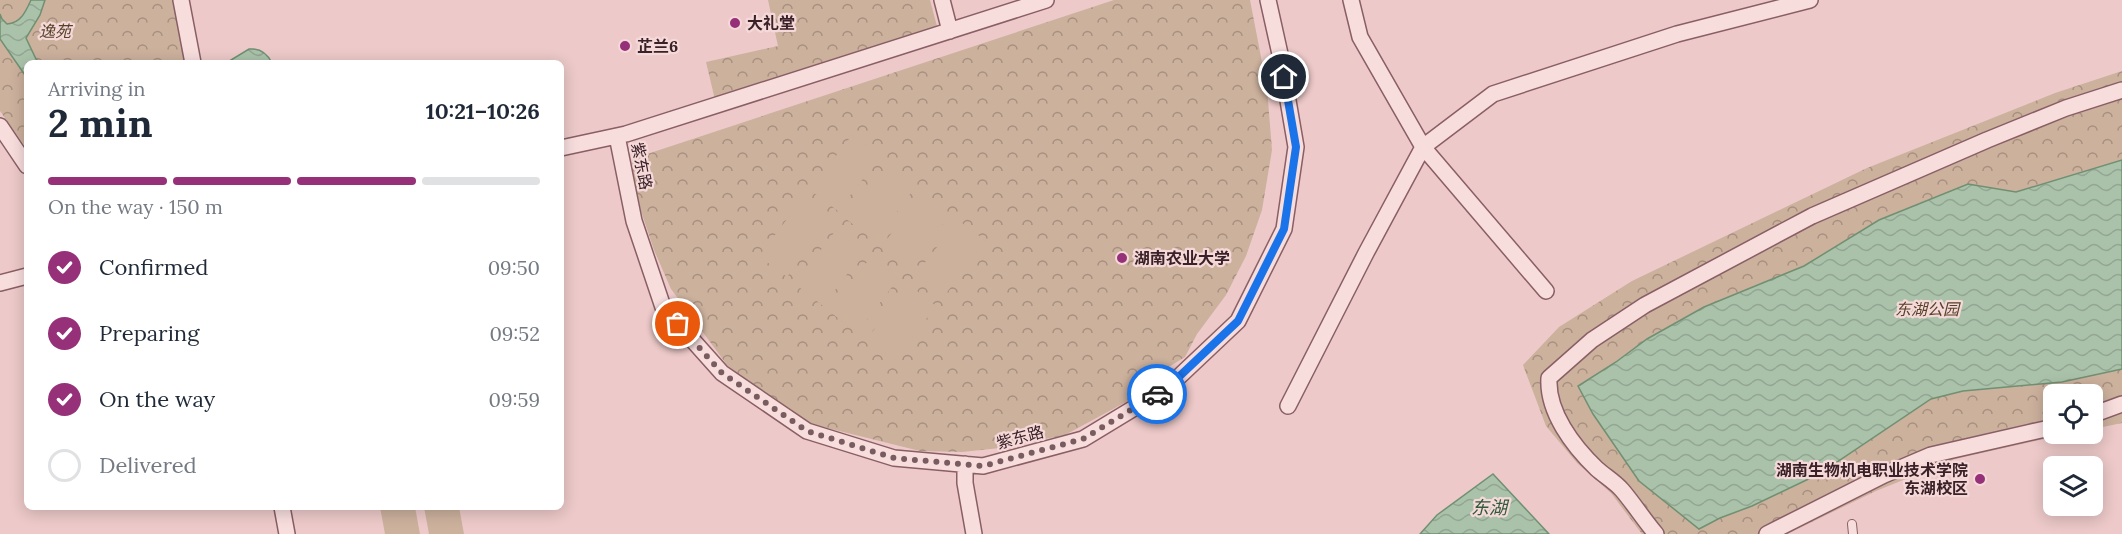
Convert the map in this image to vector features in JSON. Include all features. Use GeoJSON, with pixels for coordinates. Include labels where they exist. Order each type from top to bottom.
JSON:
{"type":"FeatureCollection","features":[{"type":"Feature","properties":{"kind":"street"},"geometry":{"type":"LineString","coordinates":[[181,0],[192,60]]}},
{"type":"Feature","properties":{"kind":"street"},"geometry":{"type":"LineString","coordinates":[[942,0],[950,31]]}},
{"type":"Feature","properties":{"kind":"street"},"geometry":{"type":"LineString","coordinates":[[564,147],[617,136],[1046,0]]}},
{"type":"Feature","properties":{"kind":"street","name":"紫东路"},"geometry":{"type":"LineString","coordinates":[[617,136],[634,221],[663,307],[722,373],[807,431],[894,458],[983,466],[1083,439],[1167,388],[1238,321],[1284,229],[1296,147],[1268,0]]}},
{"type":"Feature","properties":{"kind":"street"},"geometry":{"type":"LineString","coordinates":[[1351,0],[1360,37],[1424,147],[1546,291]]}},
{"type":"Feature","properties":{"kind":"street"},"geometry":{"type":"LineString","coordinates":[[1288,406],[1366,253],[1424,147],[1493,94],[1677,34],[1810,0]]}},
{"type":"Feature","properties":{"kind":"street"},"geometry":{"type":"LineString","coordinates":[[1656,534],[1621,489],[1572,442],[1558,417],[1548,392],[1549,378],[1592,340],[1645,305],[1812,216],[1987,140],[2066,108],[2122,90]]}},
{"type":"Feature","properties":{"kind":"street"},"geometry":{"type":"LineString","coordinates":[[0,126],[24,162]]}},
{"type":"Feature","properties":{"kind":"street"},"geometry":{"type":"LineString","coordinates":[[0,283],[24,277]]}},
{"type":"Feature","properties":{"kind":"street"},"geometry":{"type":"LineString","coordinates":[[2103,411],[2122,404]]}},
{"type":"Feature","properties":{"kind":"street"},"geometry":{"type":"LineString","coordinates":[[1767,534],[1884,475],[1931,455],[2043,430]]}},
{"type":"Feature","properties":{"kind":"street"},"geometry":{"type":"LineString","coordinates":[[965,464],[965,483],[974,534]]}},
{"type":"Feature","properties":{"kind":"street"},"geometry":{"type":"LineString","coordinates":[[283,510],[287,534]]}},
{"type":"Feature","properties":{"kind":"lane"},"geometry":{"type":"LineString","coordinates":[[1852,524],[1853,534]]}},
{"type":"Feature","properties":{"kind":"green space","name":"逸苑"},"geometry":{"type":"Polygon","coordinates":[[[0,0],[173,0],[184,60],[24,60],[24,145],[0,111],[0,0]]]}},
{"type":"Feature","properties":{"kind":"green space"},"geometry":{"type":"Polygon","coordinates":[[[768,0],[930,0],[938,30],[716,104],[706,62],[778,46],[768,0]]]}},
{"type":"Feature","properties":{"kind":"green space"},"geometry":{"type":"Polygon","coordinates":[[[1114,0],[1250,0],[1267,88],[1272,150],[1262,210],[1246,256],[1226,295],[1197,334],[1185,357],[1162,371],[1126,402],[1065,435],[1000,448],[962,452],[920,451],[807,423],[789,408],[758,390],[727,365],[671,289],[654,250],[641,211],[632,159],[1114,0]]]}},
{"type":"Feature","properties":{"kind":"green space","name":"东湖公园"},"geometry":{"type":"Polygon","coordinates":[[[2122,71],[2122,423],[2103,427],[2103,384],[2043,384],[2043,439],[1955,459],[1876,491],[1787,534],[1642,534],[1611,493],[1577,463],[1546,426],[1523,365],[1559,327],[1632,281],[1867,168],[2055,93],[2122,71]]]}},
{"type":"Feature","properties":{"kind":"green space"},"geometry":{"type":"Polygon","coordinates":[[[852,135],[880,157],[838,211],[810,190],[852,135]]]}},
{"type":"Feature","properties":{"kind":"green space"},"geometry":{"type":"Polygon","coordinates":[[[888,165],[916,186],[875,241],[846,219],[888,165]]]}},
{"type":"Feature","properties":{"kind":"green space"},"geometry":{"type":"Polygon","coordinates":[[[922,193],[950,215],[908,269],[881,247],[922,193]]]}},
{"type":"Feature","properties":{"kind":"green space"},"geometry":{"type":"Polygon","coordinates":[[[800,202],[828,223],[787,277],[759,256],[800,202]]]}},
{"type":"Feature","properties":{"kind":"green space"},"geometry":{"type":"Polygon","coordinates":[[[958,220],[986,241],[944,296],[916,274],[958,220]]]}},
{"type":"Feature","properties":{"kind":"green space"},"geometry":{"type":"Polygon","coordinates":[[[836,230],[864,252],[823,306],[795,284],[836,230]]]}},
{"type":"Feature","properties":{"kind":"green space"},"geometry":{"type":"Polygon","coordinates":[[[871,257],[898,279],[857,333],[829,311],[871,257]]]}},
{"type":"Feature","properties":{"kind":"green space"},"geometry":{"type":"Polygon","coordinates":[[[908,284],[936,306],[895,360],[867,339],[908,284]]]}},
{"type":"Feature","properties":{"kind":"green space"},"geometry":{"type":"Polygon","coordinates":[[[381,510],[416,510],[420,534],[385,534],[381,510]]]}},
{"type":"Feature","properties":{"kind":"green space"},"geometry":{"type":"Polygon","coordinates":[[[425,510],[460,510],[464,534],[429,534],[425,510]]]}},
{"type":"Feature","properties":{"kind":"water"},"geometry":{"type":"Polygon","coordinates":[[[31,0],[45,0],[40,15],[26,38],[37,60],[24,60],[24,74],[0,39],[0,14],[7,24],[19,19],[31,0]]]}},
{"type":"Feature","properties":{"kind":"water"},"geometry":{"type":"Polygon","coordinates":[[[249,49],[257,49],[270,60],[231,60],[249,49]]]}},
{"type":"Feature","properties":{"kind":"water","name":"东湖公园"},"geometry":{"type":"Polygon","coordinates":[[[2122,160],[2122,369],[2062,382],[1963,391],[1931,399],[1819,474],[1699,529],[1639,481],[1593,414],[1578,386],[1647,339],[1704,307],[1804,266],[1879,220],[1968,184],[2016,192],[2122,160]]]}},
{"type":"Feature","properties":{"kind":"water","name":"东湖"},"geometry":{"type":"Polygon","coordinates":[[[1493,474],[1549,534],[1420,534],[1437,515],[1493,474]]]}},
{"type":"Feature","properties":{"kind":"way so far"},"geometry":{"type":"LineString","coordinates":[[678,324],[722,373],[807,431],[894,458],[983,466],[1083,439],[1157,394]]}},
{"type":"Feature","properties":{"kind":"place","name":"大礼堂"},"geometry":{"type":"Point","coordinates":[735,23]}},
{"type":"Feature","properties":{"kind":"place","name":"芷兰6"},"geometry":{"type":"Point","coordinates":[625,46]}},
{"type":"Feature","properties":{"kind":"place","name":"湖南农业大学"},"geometry":{"type":"Point","coordinates":[1122,258]}},
{"type":"Feature","properties":{"kind":"place","name":"湖南生物机电职业技术学院 东湖校区"},"geometry":{"type":"Point","coordinates":[1980,479]}},
{"type":"Feature","properties":{"kind":"route"},"geometry":{"type":"LineString","coordinates":[[1157,394],[1167,388],[1238,321],[1284,229],[1296,147],[1284,77]]}}]}
